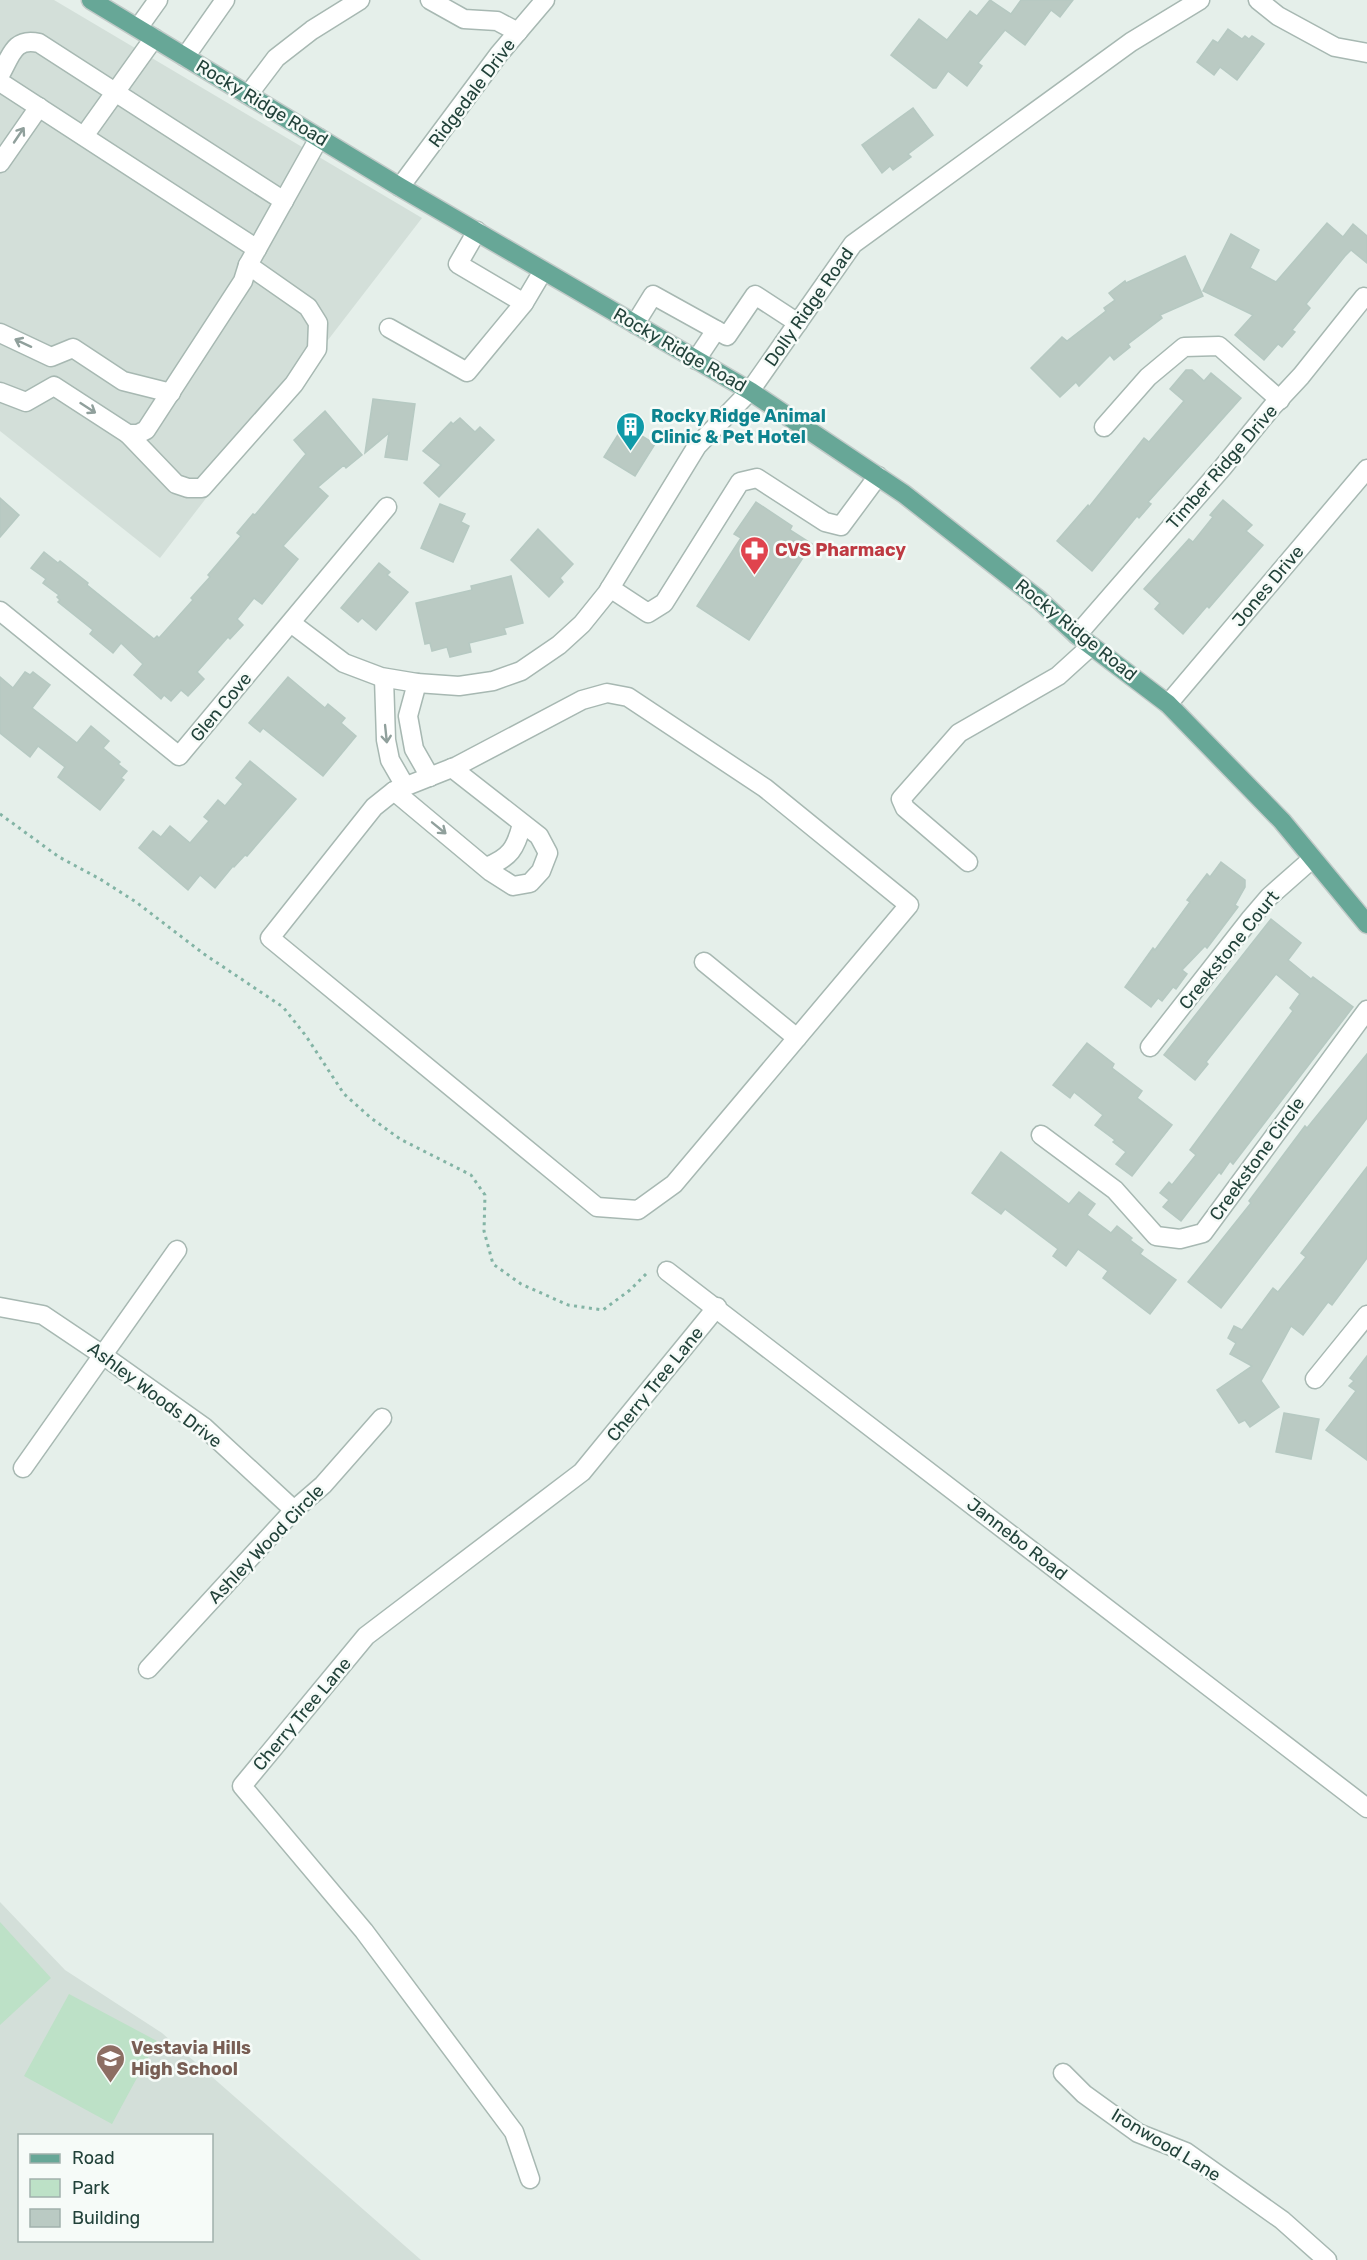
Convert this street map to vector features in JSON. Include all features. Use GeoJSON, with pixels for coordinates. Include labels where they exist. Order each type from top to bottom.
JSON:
{"type":"FeatureCollection","features":[{"type":"Feature","properties":{"kind":"main road","name":"Rocky Ridge Road"},"geometry":{"type":"LineString","coordinates":[[91,0],[543,271],[750,391],[904,494],[1029,592],[1084,640],[1168,704],[1282,821],[1367,924]]}},
{"type":"Feature","properties":{"kind":"street"},"geometry":{"type":"LineString","coordinates":[[138,28],[158,0]]}},
{"type":"Feature","properties":{"kind":"street"},"geometry":{"type":"LineString","coordinates":[[185,57],[225,0]]}},
{"type":"Feature","properties":{"kind":"street"},"geometry":{"type":"LineString","coordinates":[[248,95],[276,57],[312,30],[360,0]]}},
{"type":"Feature","properties":{"kind":"street"},"geometry":{"type":"LineString","coordinates":[[430,0],[464,19],[497,21],[518,32]]}},
{"type":"Feature","properties":{"kind":"street","name":"Ridgedale Drive"},"geometry":{"type":"LineString","coordinates":[[400,186],[545,0]]}},
{"type":"Feature","properties":{"kind":"street","name":"Dolly Ridge Road"},"geometry":{"type":"LineString","coordinates":[[291,623],[344,663],[384,678],[417,683],[459,686],[493,681],[521,671],[559,645],[582,624],[610,588],[697,446],[750,391],[853,244],[1131,42],[1200,0]]}},
{"type":"Feature","properties":{"kind":"street"},"geometry":{"type":"LineString","coordinates":[[1258,0],[1278,16],[1335,47],[1367,53]]}},
{"type":"Feature","properties":{"kind":"street"},"geometry":{"type":"LineString","coordinates":[[84,136],[154,38]]}},
{"type":"Feature","properties":{"kind":"street"},"geometry":{"type":"LineString","coordinates":[[0,75],[19,44],[28,40],[39,43],[284,201]]}},
{"type":"Feature","properties":{"kind":"street"},"geometry":{"type":"LineString","coordinates":[[0,82],[84,136],[253,257],[308,307],[318,323],[317,349],[294,384],[202,488],[188,488],[176,484],[128,434],[54,386]]}},
{"type":"Feature","properties":{"kind":"street"},"geometry":{"type":"LineString","coordinates":[[0,163],[39,107]]}},
{"type":"Feature","properties":{"kind":"street"},"geometry":{"type":"LineString","coordinates":[[128,434],[138,434],[146,430],[171,393],[243,281],[253,257],[320,138]]}},
{"type":"Feature","properties":{"kind":"street"},"geometry":{"type":"LineString","coordinates":[[477,231],[458,264],[524,303]]}},
{"type":"Feature","properties":{"kind":"street"},"geometry":{"type":"LineString","coordinates":[[389,328],[467,372],[524,303],[543,271]]}},
{"type":"Feature","properties":{"kind":"street"},"geometry":{"type":"LineString","coordinates":[[635,324],[653,295],[727,336],[755,295],[798,322]]}},
{"type":"Feature","properties":{"kind":"street","name":"Timber Ridge Drive"},"geometry":{"type":"LineString","coordinates":[[968,862],[905,808],[901,799],[959,733],[1058,676],[1084,640],[1302,376],[1364,297]]}},
{"type":"Feature","properties":{"kind":"street"},"geometry":{"type":"LineString","coordinates":[[696,360],[716,330]]}},
{"type":"Feature","properties":{"kind":"street"},"geometry":{"type":"LineString","coordinates":[[0,333],[51,357],[73,348],[123,381],[171,393]]}},
{"type":"Feature","properties":{"kind":"street"},"geometry":{"type":"LineString","coordinates":[[1104,427],[1148,377],[1184,347],[1219,346],[1280,400]]}},
{"type":"Feature","properties":{"kind":"street"},"geometry":{"type":"LineString","coordinates":[[51,357],[54,386]]}},
{"type":"Feature","properties":{"kind":"street"},"geometry":{"type":"LineString","coordinates":[[0,392],[26,402],[54,386]]}},
{"type":"Feature","properties":{"kind":"street","name":"Jones Drive"},"geometry":{"type":"LineString","coordinates":[[1168,704],[1367,469]]}},
{"type":"Feature","properties":{"kind":"street"},"geometry":{"type":"LineString","coordinates":[[610,588],[648,613],[664,603],[740,482],[757,478],[825,522],[841,526],[878,476]]}},
{"type":"Feature","properties":{"kind":"street","name":"Glen Cove"},"geometry":{"type":"LineString","coordinates":[[0,611],[179,756],[387,507]]}},
{"type":"Feature","properties":{"kind":"street"},"geometry":{"type":"LineString","coordinates":[[384,678],[386,740],[400,789],[486,867],[513,886],[530,884],[542,871],[549,853],[539,836],[452,768]]}},
{"type":"Feature","properties":{"kind":"street"},"geometry":{"type":"LineString","coordinates":[[417,683],[408,716],[414,749],[430,777]]}},
{"type":"Feature","properties":{"kind":"street"},"geometry":{"type":"LineString","coordinates":[[607,693],[628,697],[765,788],[909,905],[674,1184],[638,1210],[597,1208],[270,938],[374,807],[400,789],[452,768],[582,700],[607,693]]}},
{"type":"Feature","properties":{"kind":"street"},"geometry":{"type":"LineString","coordinates":[[486,867],[497,863],[517,844],[522,824]]}},
{"type":"Feature","properties":{"kind":"street","name":"Creekstone Court"},"geometry":{"type":"LineString","coordinates":[[1150,1047],[1257,911],[1285,882],[1312,859]]}},
{"type":"Feature","properties":{"kind":"street"},"geometry":{"type":"LineString","coordinates":[[704,962],[797,1038]]}},
{"type":"Feature","properties":{"kind":"street","name":"Creekstone Circle"},"geometry":{"type":"LineString","coordinates":[[1041,1135],[1115,1190],[1156,1236],[1180,1239],[1203,1233],[1367,1010]]}},
{"type":"Feature","properties":{"kind":"street"},"geometry":{"type":"LineString","coordinates":[[23,1468],[177,1250]]}},
{"type":"Feature","properties":{"kind":"street","name":"Jannebo Road"},"geometry":{"type":"LineString","coordinates":[[667,1271],[717,1307],[1367,1808]]}},
{"type":"Feature","properties":{"kind":"street","name":"Ashley Woods Drive"},"geometry":{"type":"LineString","coordinates":[[0,1307],[44,1315],[104,1356],[204,1428],[294,1510]]}},
{"type":"Feature","properties":{"kind":"street","name":"Cherry Tree Lane"},"geometry":{"type":"LineString","coordinates":[[530,2179],[514,2132],[364,1931],[242,1786],[366,1636],[582,1472],[717,1307]]}},
{"type":"Feature","properties":{"kind":"street"},"geometry":{"type":"LineString","coordinates":[[1315,1379],[1367,1315]]}},
{"type":"Feature","properties":{"kind":"street","name":"Ashley Wood Circle"},"geometry":{"type":"LineString","coordinates":[[148,1669],[294,1510],[323,1485],[382,1418]]}},
{"type":"Feature","properties":{"kind":"street","name":"Ironwood Lane"},"geometry":{"type":"LineString","coordinates":[[1063,2073],[1084,2094],[1138,2133],[1186,2152],[1282,2220],[1327,2260]]}},
{"type":"Feature","properties":{"kind":"path"},"geometry":{"type":"LineString","coordinates":[[0,814],[59,857],[136,902],[204,954],[283,1007],[306,1036],[344,1094],[370,1118],[400,1138],[471,1175],[485,1195],[484,1231],[493,1264],[521,1284],[568,1305],[603,1310],[630,1290],[655,1266],[667,1271]]}},
{"type":"Feature","properties":{"kind":"shaded area"},"geometry":{"type":"Polygon","coordinates":[[[0,0],[54,0],[422,218],[160,558],[0,431],[0,0]]]}},
{"type":"Feature","properties":{"kind":"shaded area","name":"Vestavia Hills High School"},"geometry":{"type":"Polygon","coordinates":[[[0,1902],[65,1970],[162,2033],[421,2260],[0,2260],[0,1902]]]}},
{"type":"Feature","properties":{"kind":"green space"},"geometry":{"type":"Polygon","coordinates":[[[0,1922],[51,1978],[0,2025],[0,1922]]]}},
{"type":"Feature","properties":{"kind":"green space"},"geometry":{"type":"Polygon","coordinates":[[[69,1994],[157,2041],[112,2124],[24,2076],[69,1994]]]}},
{"type":"Feature","properties":{"kind":"building"},"geometry":{"type":"Polygon","coordinates":[[[990,0],[1011,14],[1021,0],[1073,0],[1060,17],[1051,10],[1025,45],[1005,30],[978,63],[982,66],[967,86],[948,71],[936,88],[933,88],[891,55],[919,19],[947,40],[970,11],[977,16],[990,0]]]}},
{"type":"Feature","properties":{"kind":"building"},"geometry":{"type":"Polygon","coordinates":[[[1228,29],[1242,39],[1245,36],[1249,39],[1252,36],[1264,44],[1237,80],[1220,67],[1214,75],[1197,62],[1213,40],[1218,43],[1228,29]]]}},
{"type":"Feature","properties":{"kind":"building"},"geometry":{"type":"Polygon","coordinates":[[[913,108],[933,135],[908,154],[911,157],[893,170],[890,166],[882,173],[862,145],[913,108]]]}},
{"type":"Feature","properties":{"kind":"building"},"geometry":{"type":"Polygon","coordinates":[[[1327,223],[1343,237],[1353,224],[1367,236],[1367,263],[1351,250],[1306,304],[1310,308],[1292,330],[1295,332],[1282,347],[1278,344],[1264,360],[1235,335],[1253,315],[1203,291],[1231,234],[1259,250],[1250,268],[1276,282],[1327,223]]]}},
{"type":"Feature","properties":{"kind":"building"},"geometry":{"type":"Polygon","coordinates":[[[1185,256],[1203,296],[1160,315],[1162,318],[1128,344],[1130,347],[1114,360],[1110,355],[1079,386],[1076,382],[1060,397],[1031,368],[1062,337],[1067,341],[1106,311],[1104,308],[1115,300],[1109,293],[1125,281],[1126,283],[1185,256]]]}},
{"type":"Feature","properties":{"kind":"building"},"geometry":{"type":"Polygon","coordinates":[[[1186,370],[1192,370],[1204,381],[1211,373],[1241,398],[1148,502],[1151,504],[1139,518],[1137,516],[1092,571],[1057,541],[1088,505],[1089,507],[1144,438],[1149,442],[1184,401],[1170,389],[1186,370]]]}},
{"type":"Feature","properties":{"kind":"building"},"geometry":{"type":"Polygon","coordinates":[[[373,399],[415,404],[407,460],[385,457],[389,433],[365,453],[373,399]]]}},
{"type":"Feature","properties":{"kind":"building"},"geometry":{"type":"Polygon","coordinates":[[[325,411],[362,455],[346,468],[344,465],[318,487],[328,496],[283,546],[298,559],[262,604],[254,598],[237,619],[243,625],[230,639],[228,637],[197,672],[204,679],[188,696],[181,690],[171,701],[164,695],[161,699],[134,675],[143,664],[121,643],[113,653],[90,634],[93,630],[58,602],[59,595],[43,583],[46,579],[31,568],[44,552],[58,563],[60,561],[88,583],[87,585],[154,639],[157,636],[159,638],[193,600],[191,598],[210,577],[208,575],[241,536],[237,533],[306,454],[294,440],[325,411]]]}},
{"type":"Feature","properties":{"kind":"building"},"geometry":{"type":"Polygon","coordinates":[[[460,418],[475,432],[480,427],[494,440],[439,497],[424,483],[441,465],[423,451],[451,422],[453,424],[460,418]]]}},
{"type":"Feature","properties":{"kind":"building","name":"Rocky Ridge Animal Clinic & Pet Hotel"},"geometry":{"type":"Polygon","coordinates":[[[624,425],[655,444],[635,476],[604,457],[624,425]]]}},
{"type":"Feature","properties":{"kind":"building"},"geometry":{"type":"Polygon","coordinates":[[[0,498],[19,515],[0,537],[0,498]]]}},
{"type":"Feature","properties":{"kind":"building"},"geometry":{"type":"Polygon","coordinates":[[[1223,500],[1252,525],[1246,531],[1263,545],[1209,608],[1207,606],[1183,634],[1155,609],[1160,603],[1144,589],[1189,539],[1193,542],[1213,517],[1210,515],[1223,500]]]}},
{"type":"Feature","properties":{"kind":"building","name":"CVS Pharmacy"},"geometry":{"type":"Polygon","coordinates":[[[756,502],[792,526],[790,530],[812,544],[749,640],[697,606],[741,538],[734,534],[756,502]]]}},
{"type":"Feature","properties":{"kind":"building"},"geometry":{"type":"Polygon","coordinates":[[[440,504],[465,514],[461,522],[469,526],[453,562],[421,548],[440,504]]]}},
{"type":"Feature","properties":{"kind":"building"},"geometry":{"type":"Polygon","coordinates":[[[538,529],[573,564],[560,578],[563,582],[549,597],[511,560],[538,529]]]}},
{"type":"Feature","properties":{"kind":"building"},"geometry":{"type":"Polygon","coordinates":[[[379,563],[390,572],[387,575],[408,592],[376,630],[362,618],[358,622],[341,608],[379,563]]]}},
{"type":"Feature","properties":{"kind":"building"},"geometry":{"type":"Polygon","coordinates":[[[511,576],[523,623],[504,628],[506,634],[469,643],[471,652],[450,657],[447,647],[432,651],[430,643],[425,644],[416,603],[472,590],[471,586],[511,576]]]}},
{"type":"Feature","properties":{"kind":"building"},"geometry":{"type":"Polygon","coordinates":[[[25,672],[30,675],[33,672],[50,685],[32,708],[77,743],[91,726],[109,741],[103,748],[127,771],[121,778],[124,780],[100,810],[58,777],[65,767],[38,746],[30,757],[0,733],[0,677],[13,688],[25,672]]]}},
{"type":"Feature","properties":{"kind":"building"},"geometry":{"type":"Polygon","coordinates":[[[288,677],[325,708],[328,704],[345,718],[341,723],[356,736],[323,776],[263,728],[260,732],[249,723],[288,677]]]}},
{"type":"Feature","properties":{"kind":"building"},"geometry":{"type":"Polygon","coordinates":[[[250,761],[296,799],[247,856],[245,855],[233,866],[215,888],[200,875],[188,890],[139,848],[153,831],[161,837],[170,826],[190,843],[209,821],[204,817],[218,800],[225,806],[243,784],[236,778],[250,761]]]}},
{"type":"Feature","properties":{"kind":"building"},"geometry":{"type":"Polygon","coordinates":[[[1221,862],[1245,880],[1245,887],[1235,905],[1238,907],[1207,948],[1205,946],[1182,970],[1187,974],[1176,989],[1173,987],[1162,1001],[1158,998],[1151,1007],[1125,987],[1190,902],[1187,900],[1207,874],[1210,877],[1221,862]]]}},
{"type":"Feature","properties":{"kind":"building"},"geometry":{"type":"Polygon","coordinates":[[[1271,919],[1301,943],[1288,960],[1311,979],[1313,977],[1353,1007],[1233,1164],[1230,1161],[1221,1174],[1219,1172],[1181,1221],[1163,1207],[1169,1200],[1160,1193],[1169,1182],[1172,1185],[1196,1155],[1190,1150],[1293,1011],[1290,1008],[1300,994],[1276,974],[1206,1062],[1208,1064],[1195,1080],[1164,1055],[1271,919]]]}},
{"type":"Feature","properties":{"kind":"building"},"geometry":{"type":"Polygon","coordinates":[[[1087,1043],[1114,1064],[1112,1068],[1142,1091],[1137,1098],[1172,1125],[1132,1176],[1116,1164],[1126,1152],[1113,1142],[1115,1140],[1095,1125],[1103,1115],[1074,1092],[1070,1098],[1053,1085],[1087,1043]]]}},
{"type":"Feature","properties":{"kind":"building"},"geometry":{"type":"Polygon","coordinates":[[[1367,1054],[1367,1118],[1221,1308],[1188,1282],[1251,1203],[1249,1201],[1305,1126],[1307,1128],[1367,1054]]]}},
{"type":"Feature","properties":{"kind":"building"},"geometry":{"type":"Polygon","coordinates":[[[1001,1152],[1069,1204],[1079,1192],[1095,1204],[1087,1215],[1111,1233],[1117,1226],[1143,1250],[1140,1254],[1176,1280],[1150,1314],[1103,1278],[1108,1271],[1078,1249],[1066,1266],[1053,1256],[1058,1249],[1005,1209],[1001,1214],[972,1193],[1001,1152]]]}},
{"type":"Feature","properties":{"kind":"building"},"geometry":{"type":"Polygon","coordinates":[[[1367,1167],[1367,1258],[1332,1305],[1328,1302],[1303,1335],[1291,1326],[1261,1381],[1279,1407],[1250,1427],[1245,1420],[1239,1423],[1217,1390],[1252,1366],[1230,1354],[1236,1343],[1228,1338],[1234,1326],[1242,1330],[1273,1288],[1278,1292],[1306,1257],[1301,1253],[1367,1167]]]}},
{"type":"Feature","properties":{"kind":"building"},"geometry":{"type":"Polygon","coordinates":[[[1367,1356],[1367,1460],[1326,1430],[1356,1391],[1349,1386],[1354,1381],[1350,1378],[1367,1356]]]}},
{"type":"Feature","properties":{"kind":"building"},"geometry":{"type":"Polygon","coordinates":[[[1284,1413],[1319,1419],[1311,1459],[1276,1452],[1284,1413]]]}},
{"type":"Feature","properties":{"kind":"place","name":"Rocky Ridge Animal Clinic & Pet Hotel"},"geometry":{"type":"Point","coordinates":[630,452]}},
{"type":"Feature","properties":{"kind":"place","name":"CVS Pharmacy"},"geometry":{"type":"Point","coordinates":[754,576]}},
{"type":"Feature","properties":{"kind":"place","name":"Vestavia Hills High School"},"geometry":{"type":"Point","coordinates":[110,2084]}}]}
